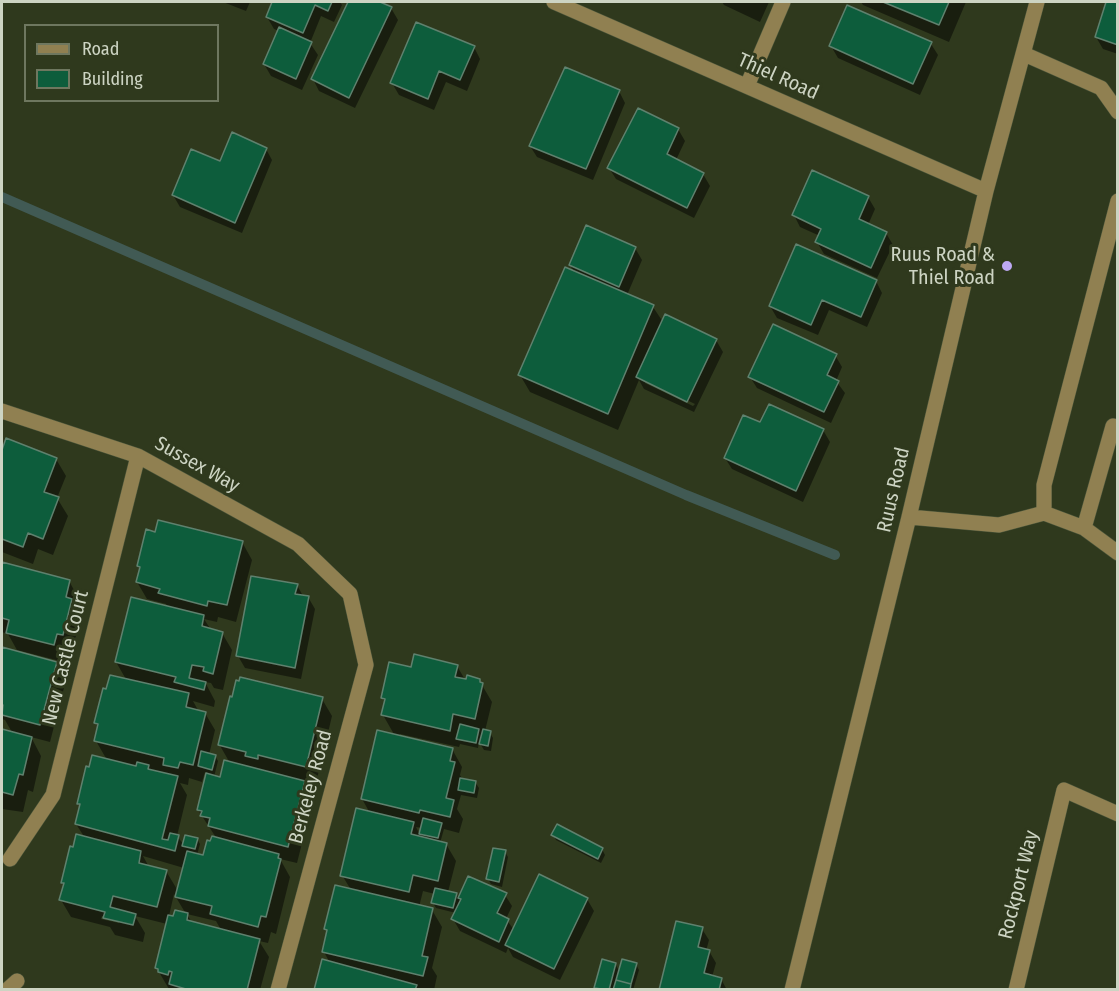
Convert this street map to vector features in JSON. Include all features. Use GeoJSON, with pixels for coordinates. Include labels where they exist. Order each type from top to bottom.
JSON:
{"type":"FeatureCollection","features":[{"type":"Feature","properties":{"kind":"street","name":"Thiel Road"},"geometry":{"type":"LineString","coordinates":[[554,2],[986,191]]}},
{"type":"Feature","properties":{"kind":"street"},"geometry":{"type":"LineString","coordinates":[[747,86],[783,2]]}},
{"type":"Feature","properties":{"kind":"street","name":"Ruus Road"},"geometry":{"type":"LineString","coordinates":[[792,990],[909,518],[986,191],[1037,2]]}},
{"type":"Feature","properties":{"kind":"street"},"geometry":{"type":"LineString","coordinates":[[1024,54],[1101,88],[1118,112]]}},
{"type":"Feature","properties":{"kind":"street"},"geometry":{"type":"LineString","coordinates":[[1044,513],[1044,485],[1118,201]]}},
{"type":"Feature","properties":{"kind":"street","name":"Sussex Way"},"geometry":{"type":"LineString","coordinates":[[2,411],[138,456],[298,544],[350,594]]}},
{"type":"Feature","properties":{"kind":"street"},"geometry":{"type":"LineString","coordinates":[[1084,528],[1113,426],[1118,429]]}},
{"type":"Feature","properties":{"kind":"street","name":"New Castle Court"},"geometry":{"type":"LineString","coordinates":[[10,859],[53,795],[138,456]]}},
{"type":"Feature","properties":{"kind":"street"},"geometry":{"type":"LineString","coordinates":[[909,518],[999,525],[1044,513],[1084,528],[1118,553]]}},
{"type":"Feature","properties":{"kind":"street","name":"Berkeley Road"},"geometry":{"type":"LineString","coordinates":[[278,990],[366,665],[350,594]]}},
{"type":"Feature","properties":{"kind":"street","name":"Rockport Way"},"geometry":{"type":"LineString","coordinates":[[1016,990],[1064,790],[1118,814]]}},
{"type":"Feature","properties":{"kind":"building"},"geometry":{"type":"Polygon","coordinates":[[[272,2],[332,2],[328,11],[315,5],[303,33],[266,17],[272,2]]]}},
{"type":"Feature","properties":{"kind":"building"},"geometry":{"type":"Polygon","coordinates":[[[348,2],[380,2],[392,7],[349,98],[311,79],[348,2]]]}},
{"type":"Feature","properties":{"kind":"building"},"geometry":{"type":"Polygon","coordinates":[[[883,2],[949,2],[939,25],[883,2]]]}},
{"type":"Feature","properties":{"kind":"building"},"geometry":{"type":"Polygon","coordinates":[[[1106,2],[1118,2],[1118,45],[1095,37],[1106,2]]]}},
{"type":"Feature","properties":{"kind":"building"},"geometry":{"type":"Polygon","coordinates":[[[847,5],[932,42],[913,84],[829,46],[847,5]]]}},
{"type":"Feature","properties":{"kind":"building"},"geometry":{"type":"Polygon","coordinates":[[[416,22],[475,46],[460,80],[439,71],[428,99],[390,83],[416,22]]]}},
{"type":"Feature","properties":{"kind":"building"},"geometry":{"type":"Polygon","coordinates":[[[279,27],[312,42],[296,79],[263,64],[279,27]]]}},
{"type":"Feature","properties":{"kind":"building"},"geometry":{"type":"Polygon","coordinates":[[[565,67],[620,90],[586,169],[529,146],[565,67]]]}},
{"type":"Feature","properties":{"kind":"building"},"geometry":{"type":"Polygon","coordinates":[[[638,108],[679,128],[667,154],[704,173],[687,208],[607,168],[638,108]]]}},
{"type":"Feature","properties":{"kind":"building"},"geometry":{"type":"Polygon","coordinates":[[[232,132],[267,148],[235,223],[172,195],[191,149],[220,161],[232,132]]]}},
{"type":"Feature","properties":{"kind":"building"},"geometry":{"type":"Polygon","coordinates":[[[812,170],[869,196],[859,219],[887,232],[871,268],[815,242],[821,229],[792,215],[812,170]]]}},
{"type":"Feature","properties":{"kind":"building"},"geometry":{"type":"Polygon","coordinates":[[[586,225],[636,247],[619,287],[569,265],[586,225]]]}},
{"type":"Feature","properties":{"kind":"building"},"geometry":{"type":"Polygon","coordinates":[[[796,244],[877,280],[861,317],[822,300],[811,325],[769,306],[796,244]]]}},
{"type":"Feature","properties":{"kind":"building"},"geometry":{"type":"Polygon","coordinates":[[[565,267],[654,305],[608,414],[518,375],[565,267]]]}},
{"type":"Feature","properties":{"kind":"building"},"geometry":{"type":"Polygon","coordinates":[[[665,314],[717,339],[687,402],[636,377],[665,314]]]}},
{"type":"Feature","properties":{"kind":"building"},"geometry":{"type":"Polygon","coordinates":[[[773,324],[837,354],[827,375],[839,381],[824,412],[748,377],[773,324]]]}},
{"type":"Feature","properties":{"kind":"building"},"geometry":{"type":"Polygon","coordinates":[[[769,404],[824,429],[796,491],[724,458],[743,415],[760,422],[769,404]]]}},
{"type":"Feature","properties":{"kind":"building"},"geometry":{"type":"Polygon","coordinates":[[[6,438],[57,458],[44,492],[59,497],[43,539],[28,533],[23,547],[2,539],[2,450],[6,438]]]}},
{"type":"Feature","properties":{"kind":"building"},"geometry":{"type":"Polygon","coordinates":[[[158,520],[243,541],[227,605],[208,601],[207,606],[158,593],[160,589],[136,582],[140,567],[137,566],[146,529],[155,532],[158,520]]]}},
{"type":"Feature","properties":{"kind":"building"},"geometry":{"type":"Polygon","coordinates":[[[2,562],[70,580],[66,597],[72,599],[63,635],[57,634],[54,645],[6,633],[9,620],[2,618],[2,562]]]}},
{"type":"Feature","properties":{"kind":"building"},"geometry":{"type":"Polygon","coordinates":[[[251,576],[298,584],[295,594],[309,596],[295,668],[236,656],[251,576]]]}},
{"type":"Feature","properties":{"kind":"building"},"geometry":{"type":"Polygon","coordinates":[[[131,597],[204,615],[202,626],[223,632],[213,674],[203,671],[204,667],[192,665],[189,678],[206,682],[204,690],[174,682],[176,677],[115,662],[131,597]]]}},
{"type":"Feature","properties":{"kind":"building"},"geometry":{"type":"Polygon","coordinates":[[[2,647],[57,662],[40,725],[2,715],[2,647]]]}},
{"type":"Feature","properties":{"kind":"building"},"geometry":{"type":"Polygon","coordinates":[[[414,654],[458,665],[455,677],[466,679],[467,675],[480,679],[483,683],[475,719],[453,714],[450,731],[381,715],[385,699],[381,698],[389,662],[411,667],[414,654]]]}},
{"type":"Feature","properties":{"kind":"building"},"geometry":{"type":"Polygon","coordinates":[[[110,675],[189,693],[186,707],[206,712],[193,765],[180,762],[178,768],[163,765],[164,758],[94,741],[98,724],[94,723],[103,688],[106,689],[110,675]]]}},
{"type":"Feature","properties":{"kind":"building"},"geometry":{"type":"Polygon","coordinates":[[[240,677],[323,697],[306,767],[258,755],[258,759],[245,756],[246,752],[218,745],[230,696],[232,697],[236,680],[239,681],[240,677]]]}},
{"type":"Feature","properties":{"kind":"building"},"geometry":{"type":"Polygon","coordinates":[[[460,724],[479,729],[476,743],[456,739],[460,724]]]}},
{"type":"Feature","properties":{"kind":"building"},"geometry":{"type":"Polygon","coordinates":[[[2,729],[32,737],[23,775],[19,774],[13,795],[2,792],[2,729]]]}},
{"type":"Feature","properties":{"kind":"building"},"geometry":{"type":"Polygon","coordinates":[[[483,729],[491,731],[488,746],[479,744],[483,729]]]}},
{"type":"Feature","properties":{"kind":"building"},"geometry":{"type":"Polygon","coordinates":[[[377,730],[453,748],[450,761],[455,762],[446,798],[454,800],[450,817],[420,810],[419,813],[361,799],[377,730]]]}},
{"type":"Feature","properties":{"kind":"building"},"geometry":{"type":"Polygon","coordinates":[[[201,751],[216,755],[212,770],[198,766],[201,751]]]}},
{"type":"Feature","properties":{"kind":"building"},"geometry":{"type":"Polygon","coordinates":[[[92,755],[136,766],[137,762],[149,765],[148,769],[178,776],[162,839],[168,840],[170,833],[179,835],[175,851],[75,824],[86,766],[89,767],[92,755]]]}},
{"type":"Feature","properties":{"kind":"building"},"geometry":{"type":"Polygon","coordinates":[[[224,760],[305,781],[288,847],[208,826],[210,818],[200,816],[202,811],[197,810],[206,773],[220,777],[224,760]]]}},
{"type":"Feature","properties":{"kind":"building"},"geometry":{"type":"Polygon","coordinates":[[[460,778],[476,781],[474,793],[458,790],[460,778]]]}},
{"type":"Feature","properties":{"kind":"building"},"geometry":{"type":"Polygon","coordinates":[[[356,808],[414,822],[411,834],[447,843],[438,881],[413,875],[409,892],[340,876],[356,808]]]}},
{"type":"Feature","properties":{"kind":"building"},"geometry":{"type":"Polygon","coordinates":[[[423,818],[442,823],[438,838],[419,834],[423,818]]]}},
{"type":"Feature","properties":{"kind":"building"},"geometry":{"type":"Polygon","coordinates":[[[557,824],[603,848],[598,859],[551,835],[557,824]]]}},
{"type":"Feature","properties":{"kind":"building"},"geometry":{"type":"Polygon","coordinates":[[[76,834],[141,851],[139,863],[167,870],[157,907],[113,896],[110,907],[136,914],[133,925],[103,918],[105,912],[59,900],[70,846],[73,847],[76,834]]]}},
{"type":"Feature","properties":{"kind":"building"},"geometry":{"type":"Polygon","coordinates":[[[185,835],[198,838],[195,849],[182,846],[185,835]]]}},
{"type":"Feature","properties":{"kind":"building"},"geometry":{"type":"Polygon","coordinates":[[[212,836],[279,854],[278,858],[281,859],[266,917],[261,916],[258,927],[210,914],[212,906],[175,897],[187,851],[203,855],[207,840],[210,841],[212,836]]]}},
{"type":"Feature","properties":{"kind":"building"},"geometry":{"type":"Polygon","coordinates":[[[493,848],[506,850],[499,882],[486,879],[493,848]]]}},
{"type":"Feature","properties":{"kind":"building"},"geometry":{"type":"Polygon","coordinates":[[[539,874],[588,898],[554,969],[505,945],[539,874]]]}},
{"type":"Feature","properties":{"kind":"building"},"geometry":{"type":"Polygon","coordinates":[[[468,876],[507,893],[497,913],[509,919],[499,942],[451,919],[461,899],[458,898],[468,876]]]}},
{"type":"Feature","properties":{"kind":"building"},"geometry":{"type":"Polygon","coordinates":[[[335,885],[433,908],[422,956],[428,957],[423,976],[322,952],[327,930],[324,929],[335,885]]]}},
{"type":"Feature","properties":{"kind":"building"},"geometry":{"type":"Polygon","coordinates":[[[435,888],[457,893],[453,908],[431,903],[435,888]]]}},
{"type":"Feature","properties":{"kind":"building"},"geometry":{"type":"Polygon","coordinates":[[[175,910],[188,913],[187,920],[260,939],[247,990],[189,990],[169,984],[172,972],[169,971],[168,975],[158,972],[155,968],[168,915],[173,916],[175,910]]]}},
{"type":"Feature","properties":{"kind":"building"},"geometry":{"type":"Polygon","coordinates":[[[676,921],[703,927],[698,947],[710,950],[704,973],[722,978],[719,990],[659,990],[676,921]]]}},
{"type":"Feature","properties":{"kind":"building"},"geometry":{"type":"Polygon","coordinates":[[[322,959],[417,985],[415,990],[314,990],[322,959]]]}},
{"type":"Feature","properties":{"kind":"building"},"geometry":{"type":"Polygon","coordinates":[[[602,959],[616,963],[609,990],[594,988],[602,959]]]}},
{"type":"Feature","properties":{"kind":"building"},"geometry":{"type":"Polygon","coordinates":[[[622,959],[637,963],[631,984],[616,980],[622,959]]]}},
{"type":"Feature","properties":{"kind":"building"},"geometry":{"type":"Polygon","coordinates":[[[616,980],[631,984],[630,990],[613,990],[616,980]]]}},
{"type":"Feature","properties":{"kind":"waterway"},"geometry":{"type":"LineString","coordinates":[[2,197],[686,495],[835,555]]}},
{"type":"Feature","properties":{"kind":"place","name":"Ruus Road & Thiel Road"},"geometry":{"type":"Point","coordinates":[1007,266]}}]}
